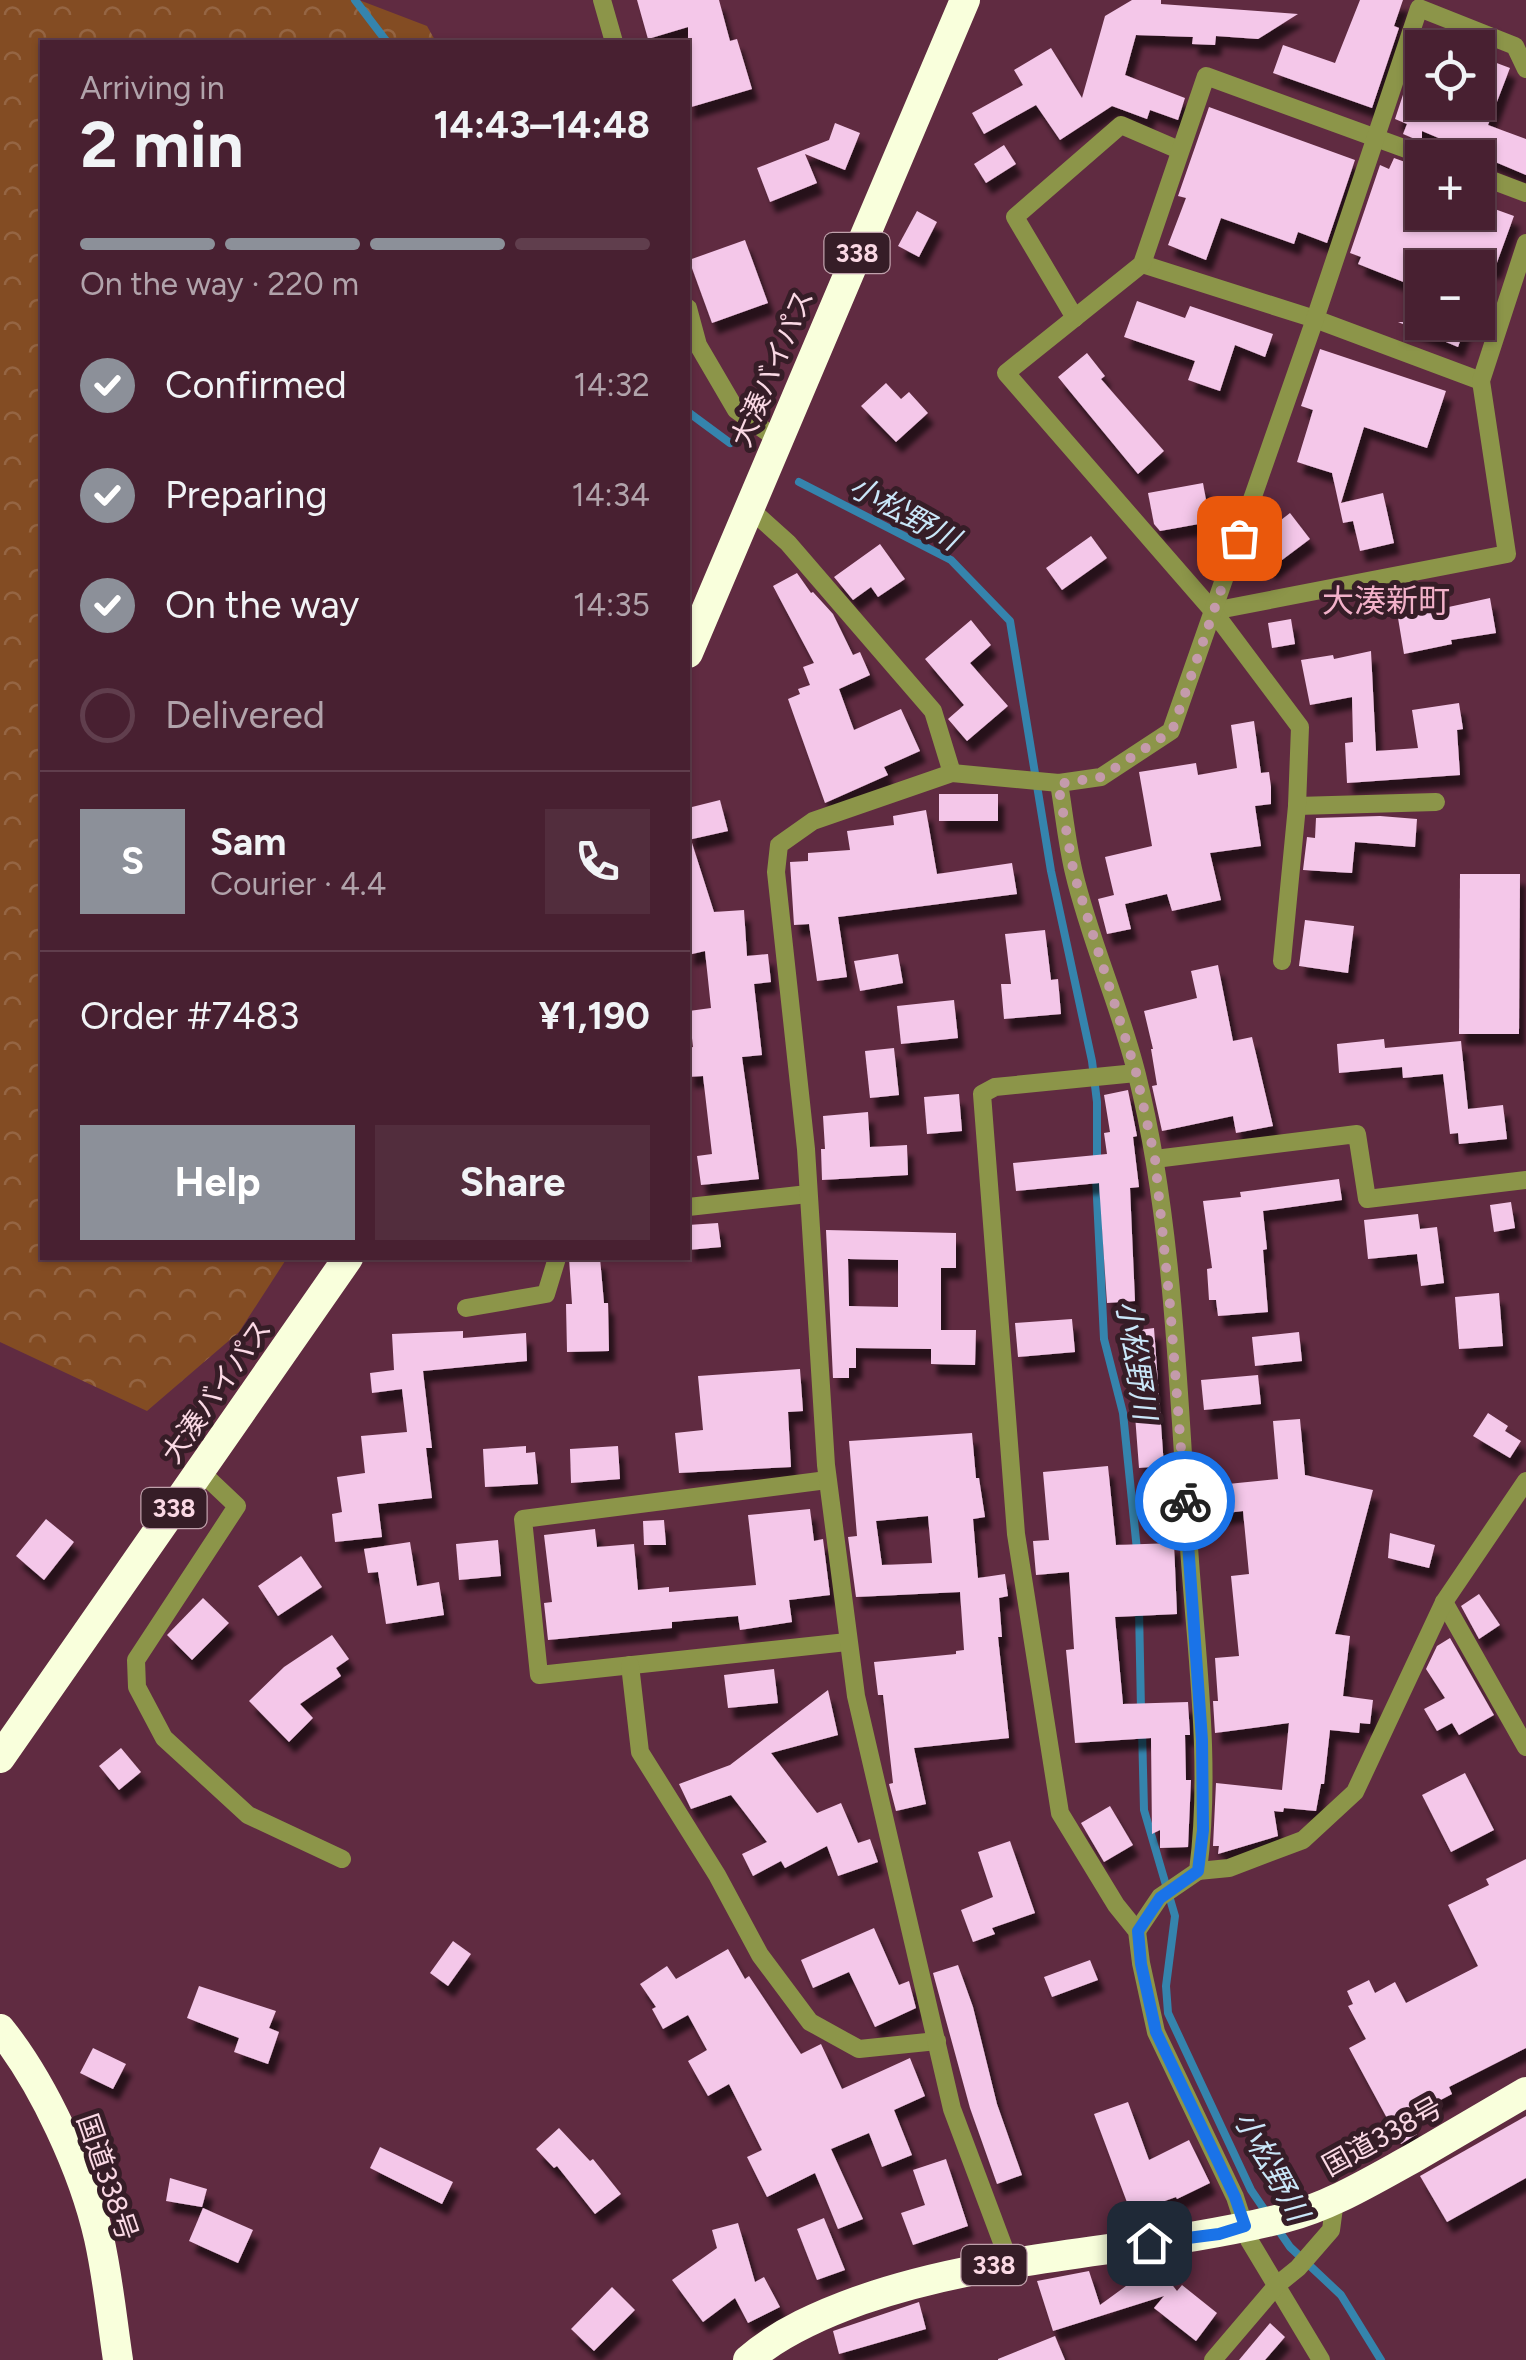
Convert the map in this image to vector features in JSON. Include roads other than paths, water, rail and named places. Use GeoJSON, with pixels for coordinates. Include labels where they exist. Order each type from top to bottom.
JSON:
{"type":"FeatureCollection","features":[{"type":"Feature","properties":{"kind":"highway","name":"大湊バイパス"},"geometry":{"type":"LineString","coordinates":[[690,648],[965,0]]}},
{"type":"Feature","properties":{"kind":"highway","name":"大湊バイパス"},"geometry":{"type":"LineString","coordinates":[[0,1758],[347,1260]]}},
{"type":"Feature","properties":{"kind":"highway","name":"国道338号"},"geometry":{"type":"LineString","coordinates":[[0,2029],[19,2053],[66,2143],[99,2236],[118,2360]]}},
{"type":"Feature","properties":{"kind":"highway","name":"国道338号"},"geometry":{"type":"LineString","coordinates":[[748,2360],[820,2314],[904,2285],[1009,2261],[1219,2234],[1288,2217],[1335,2200],[1526,2092]]}},
{"type":"Feature","properties":{"kind":"street"},"geometry":{"type":"LineString","coordinates":[[602,0],[613,40]]}},
{"type":"Feature","properties":{"kind":"street"},"geometry":{"type":"LineString","coordinates":[[1009,2261],[952,2108],[856,1696],[828,1480],[808,1194],[776,872],[779,846],[814,821],[952,773],[1053,783],[1101,777],[1172,731],[1316,319],[1419,8],[1515,46],[1526,69]]}},
{"type":"Feature","properties":{"kind":"street"},"geometry":{"type":"LineString","coordinates":[[1282,961],[1297,806],[1300,727],[1213,611],[1006,374],[1142,264],[1206,76],[1405,148]]}},
{"type":"Feature","properties":{"kind":"street"},"geometry":{"type":"LineString","coordinates":[[1075,318],[1015,217],[1121,126],[1179,150]]}},
{"type":"Feature","properties":{"kind":"street"},"geometry":{"type":"LineString","coordinates":[[1495,182],[1526,194]]}},
{"type":"Feature","properties":{"kind":"street"},"geometry":{"type":"LineString","coordinates":[[1213,611],[1508,554],[1481,381],[1526,244]]}},
{"type":"Feature","properties":{"kind":"street"},"geometry":{"type":"LineString","coordinates":[[1142,264],[1316,319],[1481,381]]}},
{"type":"Feature","properties":{"kind":"street"},"geometry":{"type":"LineString","coordinates":[[690,315],[698,345],[736,410],[777,440]]}},
{"type":"Feature","properties":{"kind":"street"},"geometry":{"type":"LineString","coordinates":[[748,507],[788,542],[933,711],[952,773]]}},
{"type":"Feature","properties":{"kind":"street"},"geometry":{"type":"LineString","coordinates":[[1053,783],[1074,874],[1136,1072],[1155,1159],[1170,1305],[1202,1740],[1203,1830],[1198,1871]]}},
{"type":"Feature","properties":{"kind":"street"},"geometry":{"type":"LineString","coordinates":[[1297,806],[1436,802]]}},
{"type":"Feature","properties":{"kind":"street"},"geometry":{"type":"LineString","coordinates":[[1136,1072],[995,1087],[982,1094],[1016,1534],[1060,1813],[1116,1905],[1138,1931],[1156,2032],[1251,2225],[1249,2240],[1321,2360]]}},
{"type":"Feature","properties":{"kind":"street"},"geometry":{"type":"LineString","coordinates":[[1155,1159],[1357,1134],[1367,1199],[1526,1180]]}},
{"type":"Feature","properties":{"kind":"street"},"geometry":{"type":"LineString","coordinates":[[690,1206],[808,1194]]}},
{"type":"Feature","properties":{"kind":"street"},"geometry":{"type":"LineString","coordinates":[[466,1308],[546,1294],[557,1260]]}},
{"type":"Feature","properties":{"kind":"street"},"geometry":{"type":"LineString","coordinates":[[200,1472],[237,1506],[136,1660],[137,1687],[164,1738],[248,1815],[342,1859]]}},
{"type":"Feature","properties":{"kind":"street"},"geometry":{"type":"LineString","coordinates":[[828,1480],[523,1519],[539,1675],[848,1642]]}},
{"type":"Feature","properties":{"kind":"street"},"geometry":{"type":"LineString","coordinates":[[1138,1931],[1160,1898],[1179,1883],[1198,1871],[1228,1868],[1304,1840],[1355,1792],[1444,1602],[1526,1481]]}},
{"type":"Feature","properties":{"kind":"street"},"geometry":{"type":"LineString","coordinates":[[1444,1602],[1526,1747]]}},
{"type":"Feature","properties":{"kind":"street"},"geometry":{"type":"LineString","coordinates":[[630,1665],[640,1752],[717,1875],[760,1955],[810,2022],[859,2049],[937,2041]]}},
{"type":"Feature","properties":{"kind":"street"},"geometry":{"type":"LineString","coordinates":[[1214,2360],[1277,2285],[1298,2268],[1331,2230],[1335,2200]]}},
{"type":"Feature","properties":{"kind":"waterway","name":"小松野川"},"geometry":{"type":"LineString","coordinates":[[355,0],[385,40]]}},
{"type":"Feature","properties":{"kind":"waterway","name":"小松野川"},"geometry":{"type":"LineString","coordinates":[[690,413],[730,443]]}},
{"type":"Feature","properties":{"kind":"waterway","name":"小松野川"},"geometry":{"type":"LineString","coordinates":[[799,482],[951,560],[1010,621],[1051,871],[1092,1061],[1097,1102],[1097,1164]]}},
{"type":"Feature","properties":{"kind":"waterway","name":"小松野川"},"geometry":{"type":"LineString","coordinates":[[1096,1178],[1104,1339],[1123,1413],[1137,1550]]}},
{"type":"Feature","properties":{"kind":"waterway","name":"小松野川"},"geometry":{"type":"LineString","coordinates":[[1139,1609],[1141,1710]]}},
{"type":"Feature","properties":{"kind":"waterway","name":"小松野川"},"geometry":{"type":"LineString","coordinates":[[1142,1729],[1144,1810],[1175,1916],[1166,1986],[1168,2013],[1251,2190],[1266,2212]]}},
{"type":"Feature","properties":{"kind":"waterway","name":"小松野川"},"geometry":{"type":"LineString","coordinates":[[1277,2228],[1290,2247],[1341,2295],[1381,2360]]}},
{"type":"Feature","properties":{"kind":"district","name":"大湊新町"},"geometry":{"type":"Point","coordinates":[1386,601]}}]}
